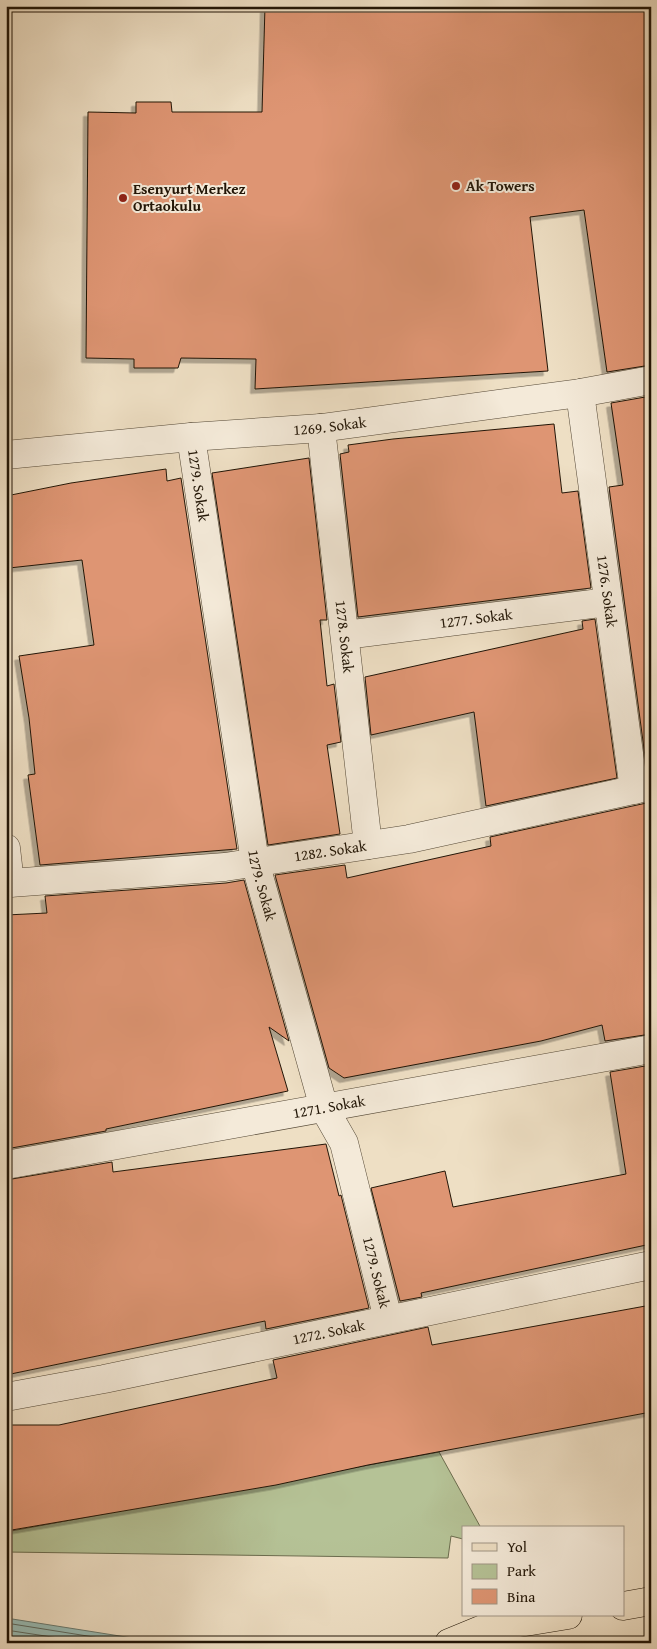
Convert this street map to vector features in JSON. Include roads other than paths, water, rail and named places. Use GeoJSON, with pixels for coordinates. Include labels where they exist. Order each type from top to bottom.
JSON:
{"type":"FeatureCollection","features":[{"type":"Feature","properties":{"kind":"main road"},"geometry":{"type":"LineString","coordinates":[[624,1606],[651,1601]]}},
{"type":"Feature","properties":{"kind":"main road"},"geometry":{"type":"LineString","coordinates":[[450,1643],[482,1629],[562,1616]]}},
{"type":"Feature","properties":{"kind":"street","name":"1269. Sokak"},"geometry":{"type":"LineString","coordinates":[[6,455],[191,437],[321,428],[580,393],[651,380]]}},
{"type":"Feature","properties":{"kind":"street","name":"1276. Sokak"},"geometry":{"type":"LineString","coordinates":[[580,393],[608,602],[642,788]]}},
{"type":"Feature","properties":{"kind":"street","name":"1278. Sokak"},"geometry":{"type":"LineString","coordinates":[[321,428],[368,845]]}},
{"type":"Feature","properties":{"kind":"street","name":"1279. Sokak"},"geometry":{"type":"LineString","coordinates":[[191,437],[255,862],[324,1108],[344,1143],[388,1319]]}},
{"type":"Feature","properties":{"kind":"street","name":"1277. Sokak"},"geometry":{"type":"LineString","coordinates":[[345,635],[608,602]]}},
{"type":"Feature","properties":{"kind":"street","name":"1282. Sokak"},"geometry":{"type":"LineString","coordinates":[[8,882],[225,867],[409,839],[642,788]]}},
{"type":"Feature","properties":{"kind":"street"},"geometry":{"type":"LineString","coordinates":[[6,848],[8,882]]}},
{"type":"Feature","properties":{"kind":"street","name":"1271. Sokak"},"geometry":{"type":"LineString","coordinates":[[6,1165],[651,1049]]}},
{"type":"Feature","properties":{"kind":"street","name":"1272. Sokak"},"geometry":{"type":"LineString","coordinates":[[6,1397],[104,1379],[651,1265]]}},
{"type":"Feature","properties":{"kind":"water"},"geometry":{"type":"Polygon","coordinates":[[[6,1618],[164,1643],[6,1643],[6,1618]]]}},
{"type":"Feature","properties":{"kind":"place","name":"Ak Towers"},"geometry":{"type":"Point","coordinates":[456,186]}},
{"type":"Feature","properties":{"kind":"place","name":"Esenyurt Merkez Ortaokulu"},"geometry":{"type":"Point","coordinates":[123,198]}}]}
